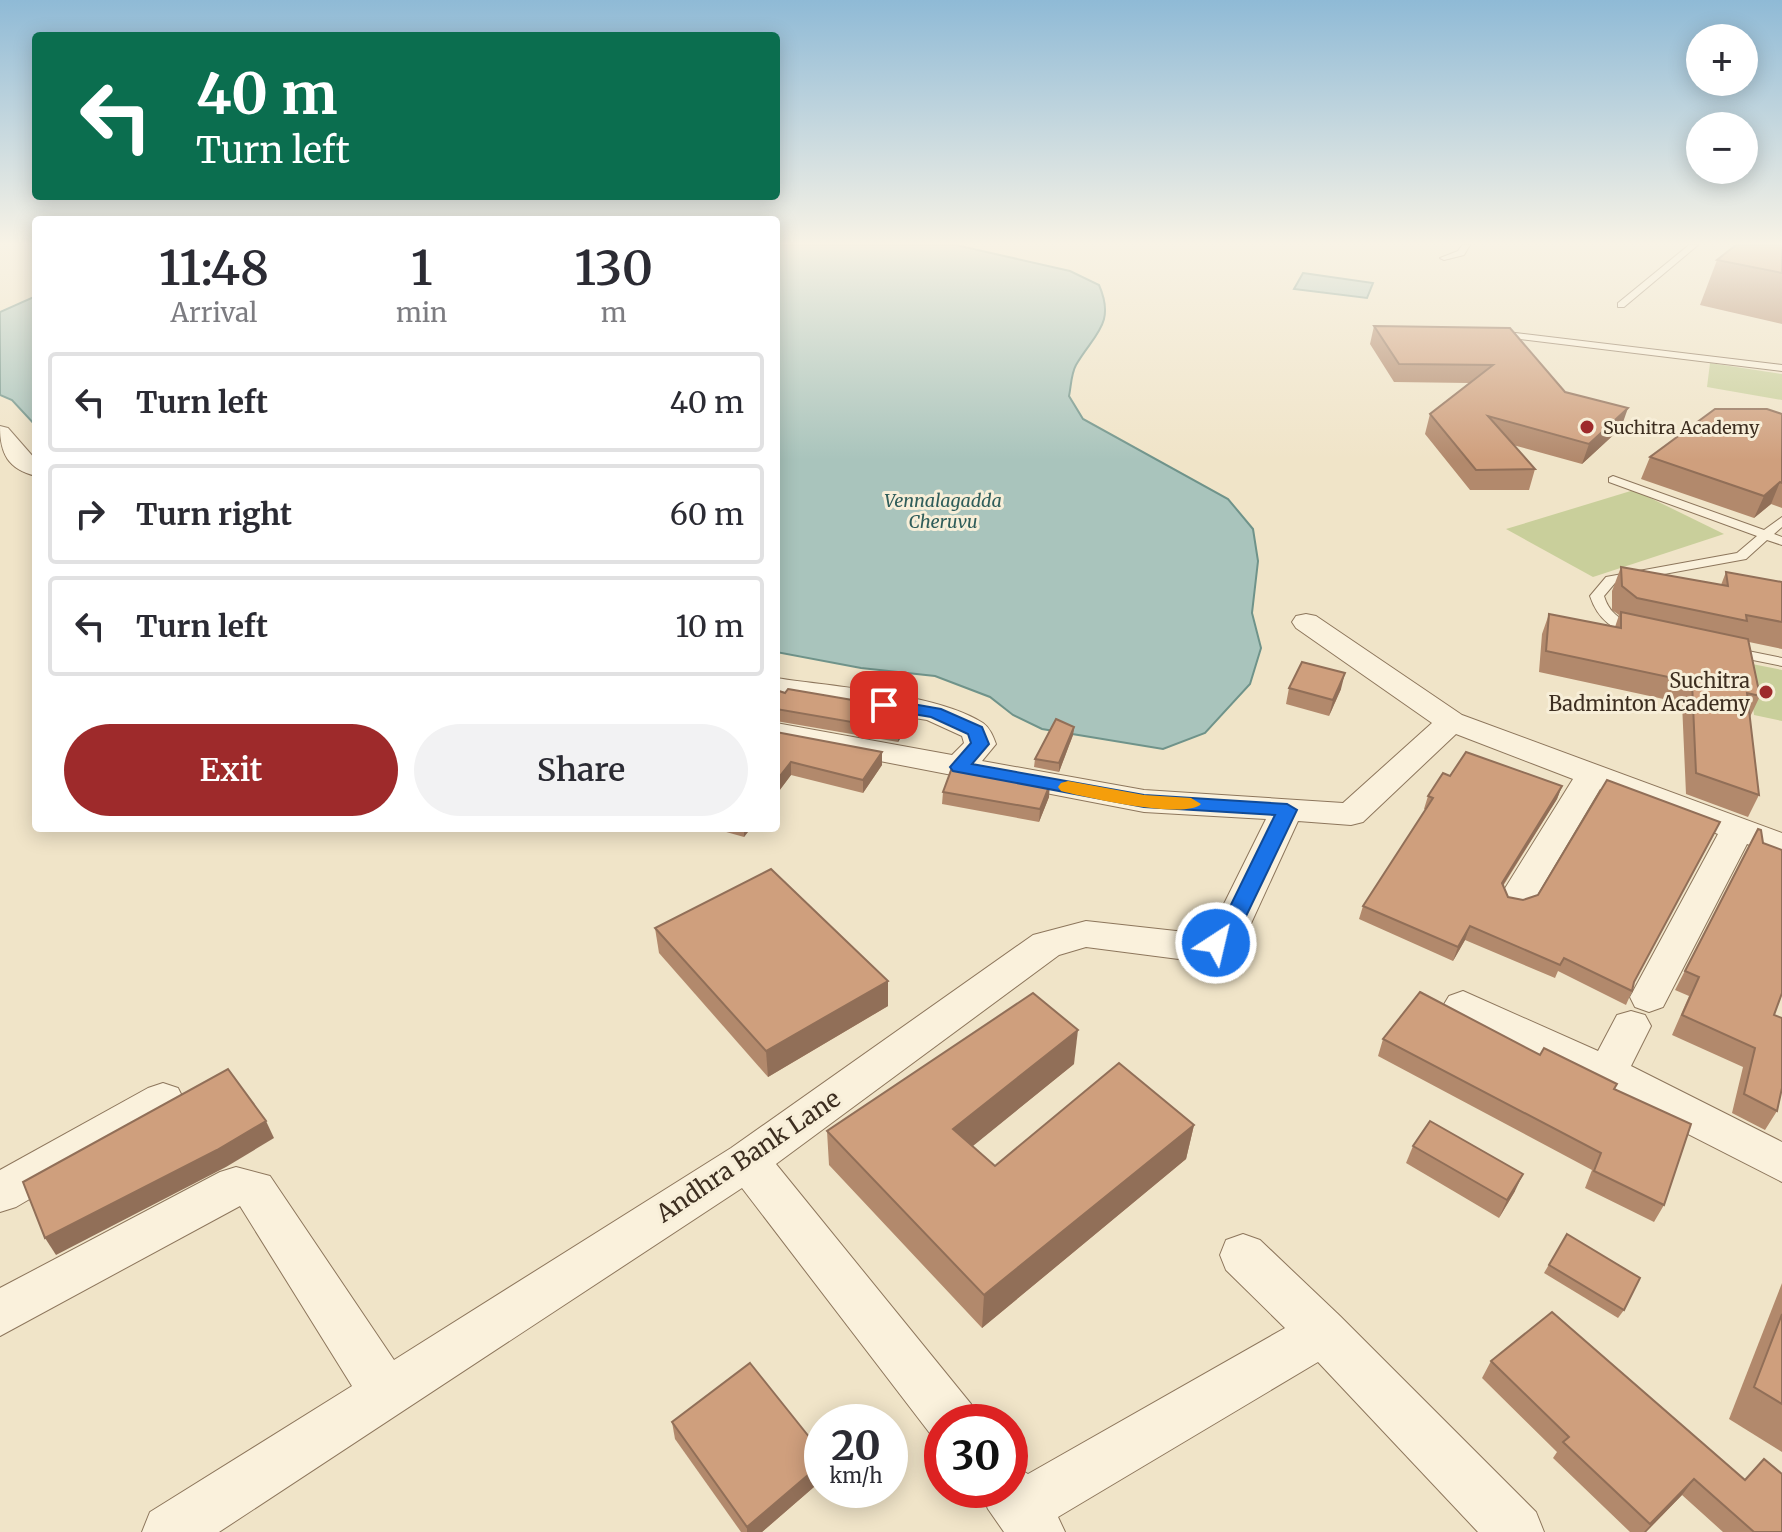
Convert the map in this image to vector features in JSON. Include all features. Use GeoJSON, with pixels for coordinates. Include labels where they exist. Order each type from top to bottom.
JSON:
{"type":"FeatureCollection","features":[{"type":"Feature","properties":{"kind":"street"},"geometry":{"type":"LineString","coordinates":[[0,433],[23,463],[32,467]]}},
{"type":"Feature","properties":{"kind":"street"},"geometry":{"type":"LineString","coordinates":[[1306,622],[1451,722],[1782,845]]}},
{"type":"Feature","properties":{"kind":"street"},"geometry":{"type":"LineString","coordinates":[[780,688],[935,712],[975,731],[980,744],[959,767]]}},
{"type":"Feature","properties":{"kind":"street"},"geometry":{"type":"LineString","coordinates":[[780,733],[1144,801],[1351,814],[1451,722]]}},
{"type":"Feature","properties":{"kind":"street"},"geometry":{"type":"LineString","coordinates":[[1517,898],[1592,775]]}},
{"type":"Feature","properties":{"kind":"street","name":"Andhra Bank Lane"},"geometry":{"type":"LineString","coordinates":[[170,1532],[747,1161],[1046,945],[1086,934],[1194,947],[1216,943],[1230,930],[1287,810]]}},
{"type":"Feature","properties":{"kind":"street"},"geometry":{"type":"LineString","coordinates":[[1607,1073],[1737,830]]}},
{"type":"Feature","properties":{"kind":"street"},"geometry":{"type":"LineString","coordinates":[[1463,1006],[1607,1073],[1782,1163]]}},
{"type":"Feature","properties":{"kind":"street"},"geometry":{"type":"LineString","coordinates":[[0,1193],[163,1100]]}},
{"type":"Feature","properties":{"kind":"street"},"geometry":{"type":"LineString","coordinates":[[747,1161],[939,1404]]}},
{"type":"Feature","properties":{"kind":"street"},"geometry":{"type":"LineString","coordinates":[[0,1313],[236,1186],[254,1190],[386,1393]]}},
{"type":"Feature","properties":{"kind":"street"},"geometry":{"type":"LineString","coordinates":[[1243,1255],[1323,1332],[1516,1532]]}},
{"type":"Feature","properties":{"kind":"street"},"geometry":{"type":"LineString","coordinates":[[1022,1510],[1323,1332]]}},
{"type":"Feature","properties":{"kind":"lane"},"geometry":{"type":"LineString","coordinates":[[1487,333],[1782,368]]}},
{"type":"Feature","properties":{"kind":"lane"},"geometry":{"type":"LineString","coordinates":[[1613,480],[1782,541]]}},
{"type":"Feature","properties":{"kind":"lane"},"geometry":{"type":"LineString","coordinates":[[1650,635],[1621,628],[1601,611],[1597,596],[1611,580],[1741,556],[1782,521]]}},
{"type":"Feature","properties":{"kind":"lane"},"geometry":{"type":"LineString","coordinates":[[1723,651],[1782,662]]}},
{"type":"Feature","properties":{"kind":"green space"},"geometry":{"type":"Polygon","coordinates":[[[1710,363],[1782,374],[1782,400],[1707,387],[1710,363]]]}},
{"type":"Feature","properties":{"kind":"green space"},"geometry":{"type":"Polygon","coordinates":[[[1634,490],[1724,534],[1593,577],[1506,529],[1634,490]]]}},
{"type":"Feature","properties":{"kind":"green space","name":"Suchitra Badminton Academy"},"geometry":{"type":"Polygon","coordinates":[[[1747,663],[1782,670],[1782,721],[1754,715],[1747,663]]]}},
{"type":"Feature","properties":{"kind":"water"},"geometry":{"type":"Polygon","coordinates":[[[0,316],[32,316],[32,422],[12,400],[0,395],[0,316]]]}},
{"type":"Feature","properties":{"kind":"water","name":"Vennalagadda Cheruvu"},"geometry":{"type":"Polygon","coordinates":[[[780,316],[1104,316],[1101,328],[1074,369],[1069,396],[1083,419],[1228,499],[1253,529],[1258,561],[1252,613],[1261,648],[1250,684],[1205,733],[1163,749],[1042,729],[1013,715],[990,697],[935,676],[861,668],[780,653],[780,316]]]}},
{"type":"Feature","properties":{"kind":"building"},"geometry":{"type":"Polygon","coordinates":[[[1374,326],[1510,328],[1565,392],[1628,408],[1589,444],[1488,416],[1535,469],[1476,470],[1430,414],[1493,365],[1399,364],[1374,326]]]}},
{"type":"Feature","properties":{"kind":"building"},"geometry":{"type":"Polygon","coordinates":[[[1715,409],[1767,409],[1782,414],[1782,483],[1764,496],[1650,457],[1715,409]]]}},
{"type":"Feature","properties":{"kind":"building"},"geometry":{"type":"Polygon","coordinates":[[[1621,567],[1728,586],[1726,572],[1782,582],[1782,622],[1746,615],[1747,621],[1637,598],[1622,586],[1621,567]]]}},
{"type":"Feature","properties":{"kind":"building"},"geometry":{"type":"Polygon","coordinates":[[[1621,612],[1748,639],[1760,696],[1747,693],[1759,795],[1696,773],[1692,682],[1546,651],[1549,614],[1621,628],[1621,612]]]}},
{"type":"Feature","properties":{"kind":"building"},"geometry":{"type":"Polygon","coordinates":[[[1302,662],[1345,673],[1333,700],[1289,688],[1302,662]]]}},
{"type":"Feature","properties":{"kind":"building"},"geometry":{"type":"Polygon","coordinates":[[[788,689],[911,710],[898,730],[780,710],[780,691],[785,693],[788,689]]]}},
{"type":"Feature","properties":{"kind":"building"},"geometry":{"type":"Polygon","coordinates":[[[1056,719],[1074,727],[1059,763],[1035,759],[1056,719]]]}},
{"type":"Feature","properties":{"kind":"building"},"geometry":{"type":"Polygon","coordinates":[[[780,733],[882,752],[863,780],[791,762],[780,776],[780,733]]]}},
{"type":"Feature","properties":{"kind":"building"},"geometry":{"type":"Polygon","coordinates":[[[1466,752],[1562,786],[1502,883],[1508,897],[1523,900],[1538,895],[1607,780],[1720,822],[1632,991],[1564,958],[1560,965],[1470,926],[1458,947],[1363,906],[1433,798],[1428,796],[1443,773],[1450,776],[1466,752]]]}},
{"type":"Feature","properties":{"kind":"building"},"geometry":{"type":"Polygon","coordinates":[[[953,765],[1050,784],[1040,809],[943,792],[953,765]]]}},
{"type":"Feature","properties":{"kind":"building"},"geometry":{"type":"Polygon","coordinates":[[[1758,829],[1761,830],[1763,843],[1782,850],[1782,993],[1774,1015],[1782,1018],[1782,1088],[1777,1111],[1744,1094],[1755,1048],[1682,1015],[1699,977],[1685,971],[1758,829]]]}},
{"type":"Feature","properties":{"kind":"building"},"geometry":{"type":"Polygon","coordinates":[[[771,869],[888,981],[766,1051],[655,928],[771,869]]]}},
{"type":"Feature","properties":{"kind":"building"},"geometry":{"type":"Polygon","coordinates":[[[1420,992],[1540,1055],[1544,1048],[1617,1084],[1614,1089],[1691,1124],[1664,1205],[1594,1171],[1601,1153],[1383,1039],[1420,992]]]}},
{"type":"Feature","properties":{"kind":"building"},"geometry":{"type":"Polygon","coordinates":[[[1033,993],[1078,1030],[953,1129],[995,1166],[1119,1063],[1194,1125],[984,1295],[827,1131],[1033,993]]]}},
{"type":"Feature","properties":{"kind":"building"},"geometry":{"type":"Polygon","coordinates":[[[228,1069],[266,1121],[217,1150],[45,1238],[23,1182],[228,1069]]]}},
{"type":"Feature","properties":{"kind":"building"},"geometry":{"type":"Polygon","coordinates":[[[1430,1121],[1523,1174],[1507,1200],[1413,1146],[1430,1121]]]}},
{"type":"Feature","properties":{"kind":"building"},"geometry":{"type":"Polygon","coordinates":[[[1567,1234],[1640,1278],[1624,1310],[1549,1265],[1567,1234]]]}},
{"type":"Feature","properties":{"kind":"building"},"geometry":{"type":"Polygon","coordinates":[[[1552,1312],[1745,1480],[1764,1459],[1782,1474],[1782,1532],[1754,1532],[1694,1479],[1650,1524],[1563,1442],[1569,1437],[1491,1361],[1552,1312]]]}},
{"type":"Feature","properties":{"kind":"building"},"geometry":{"type":"Polygon","coordinates":[[[1782,1314],[1782,1404],[1754,1387],[1782,1314]]]}},
{"type":"Feature","properties":{"kind":"building"},"geometry":{"type":"Polygon","coordinates":[[[750,1363],[804,1430],[804,1478],[747,1527],[672,1422],[750,1363]]]}},
{"type":"Feature","properties":{"kind":"slow traffic"},"geometry":{"type":"LineString","coordinates":[[1068,787],[1144,801],[1191,804]]}},
{"type":"Feature","properties":{"kind":"place","name":"Suchitra Academy"},"geometry":{"type":"Point","coordinates":[1587,427]}},
{"type":"Feature","properties":{"kind":"place","name":"Suchitra Badminton Academy"},"geometry":{"type":"Point","coordinates":[1766,692]}},
{"type":"Feature","properties":{"kind":"route"},"geometry":{"type":"LineString","coordinates":[[884,705],[935,712],[975,731],[980,744],[959,767],[1144,801],[1287,810],[1230,930],[1216,943]]}}]}
